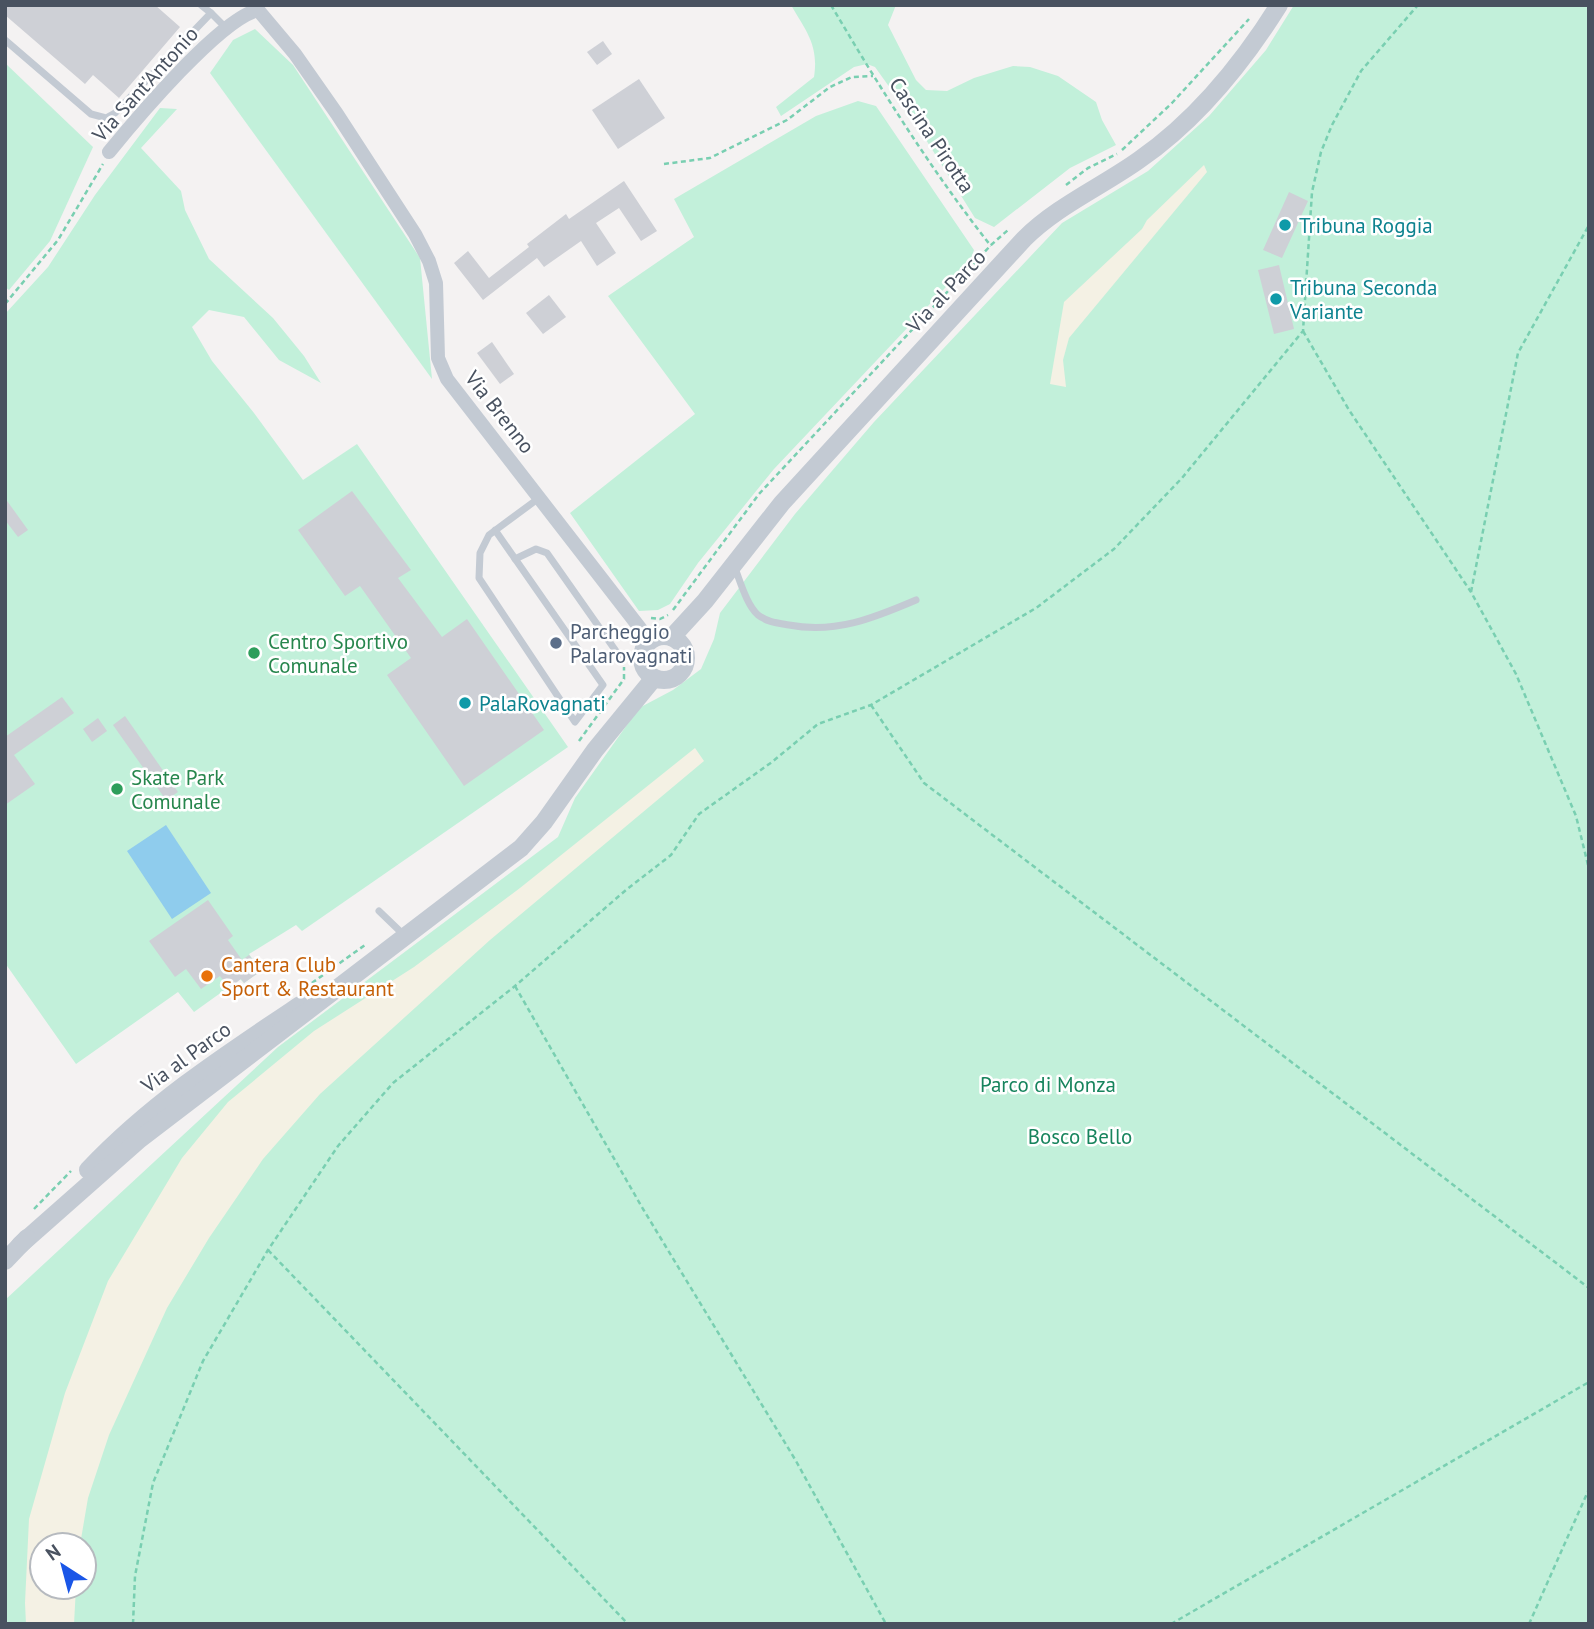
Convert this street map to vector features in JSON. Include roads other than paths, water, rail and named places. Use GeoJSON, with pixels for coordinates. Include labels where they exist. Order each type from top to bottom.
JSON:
{"type":"FeatureCollection","features":[{"type":"Feature","properties":{"kind":"street","name":"Via al Parco"},"geometry":{"type":"LineString","coordinates":[[671,637],[794,490],[1041,222],[1142,158],[1186,122],[1235,68],[1279,5]]}},
{"type":"Feature","properties":{"kind":"street","name":"Via Sant'Antonio"},"geometry":{"type":"LineString","coordinates":[[109,152],[174,78],[226,28],[248,12],[259,8]]}},
{"type":"Feature","properties":{"kind":"street","name":"Via Brenno"},"geometry":{"type":"LineString","coordinates":[[259,8],[295,54],[415,234],[429,261],[436,283],[438,358],[447,379],[650,641]]}},
{"type":"Feature","properties":{"kind":"street"},"geometry":{"type":"LineString","coordinates":[[671,637],[683,646],[687,660],[685,667],[675,678],[654,678],[634,657],[650,641],[671,637]]}},
{"type":"Feature","properties":{"kind":"street","name":"Via al Parco"},"geometry":{"type":"LineString","coordinates":[[5,1261],[115,1141],[199,1072],[406,937],[521,848],[544,822],[595,750],[654,678]]}},
{"type":"Feature","properties":{"kind":"lane"},"geometry":{"type":"LineString","coordinates":[[201,5],[226,28]]}},
{"type":"Feature","properties":{"kind":"lane"},"geometry":{"type":"LineString","coordinates":[[5,40],[91,114],[106,118],[115,113],[211,13]]}},
{"type":"Feature","properties":{"kind":"lane"},"geometry":{"type":"LineString","coordinates":[[495,530],[603,685],[575,722],[480,579],[480,553],[489,535],[495,530],[540,497]]}},
{"type":"Feature","properties":{"kind":"lane"},"geometry":{"type":"LineString","coordinates":[[515,559],[536,549],[547,553],[618,654],[634,657]]}},
{"type":"Feature","properties":{"kind":"lane"},"geometry":{"type":"LineString","coordinates":[[733,565],[756,613],[771,621],[806,628],[836,627],[870,619],[916,600]]}},
{"type":"Feature","properties":{"kind":"lane"},"geometry":{"type":"LineString","coordinates":[[379,911],[406,937]]}},
{"type":"Feature","properties":{"kind":"water"},"geometry":{"type":"Polygon","coordinates":[[[166,825],[211,893],[172,919],[127,851],[166,825]]]}},
{"type":"Feature","properties":{"kind":"place","name":"Tribuna Roggia"},"geometry":{"type":"Point","coordinates":[1285,225]}},
{"type":"Feature","properties":{"kind":"place","name":"Tribuna Seconda Variante"},"geometry":{"type":"Point","coordinates":[1276,299]}},
{"type":"Feature","properties":{"kind":"place","name":"Parcheggio Palarovagnati"},"geometry":{"type":"Point","coordinates":[556,643]}},
{"type":"Feature","properties":{"kind":"place","name":"Centro Sportivo Comunale"},"geometry":{"type":"Point","coordinates":[254,653]}},
{"type":"Feature","properties":{"kind":"place","name":"PalaRovagnati"},"geometry":{"type":"Point","coordinates":[465,703]}},
{"type":"Feature","properties":{"kind":"place","name":"Skate Park Comunale"},"geometry":{"type":"Point","coordinates":[117,789]}},
{"type":"Feature","properties":{"kind":"place","name":"Cantera Club Sport & Restaurant"},"geometry":{"type":"Point","coordinates":[207,976]}},
{"type":"Feature","properties":{"kind":"park label","name":"Parco di Monza"},"geometry":{"type":"Point","coordinates":[1048,1084]}},
{"type":"Feature","properties":{"kind":"park label","name":"Bosco Bello"},"geometry":{"type":"Point","coordinates":[1080,1136]}}]}
